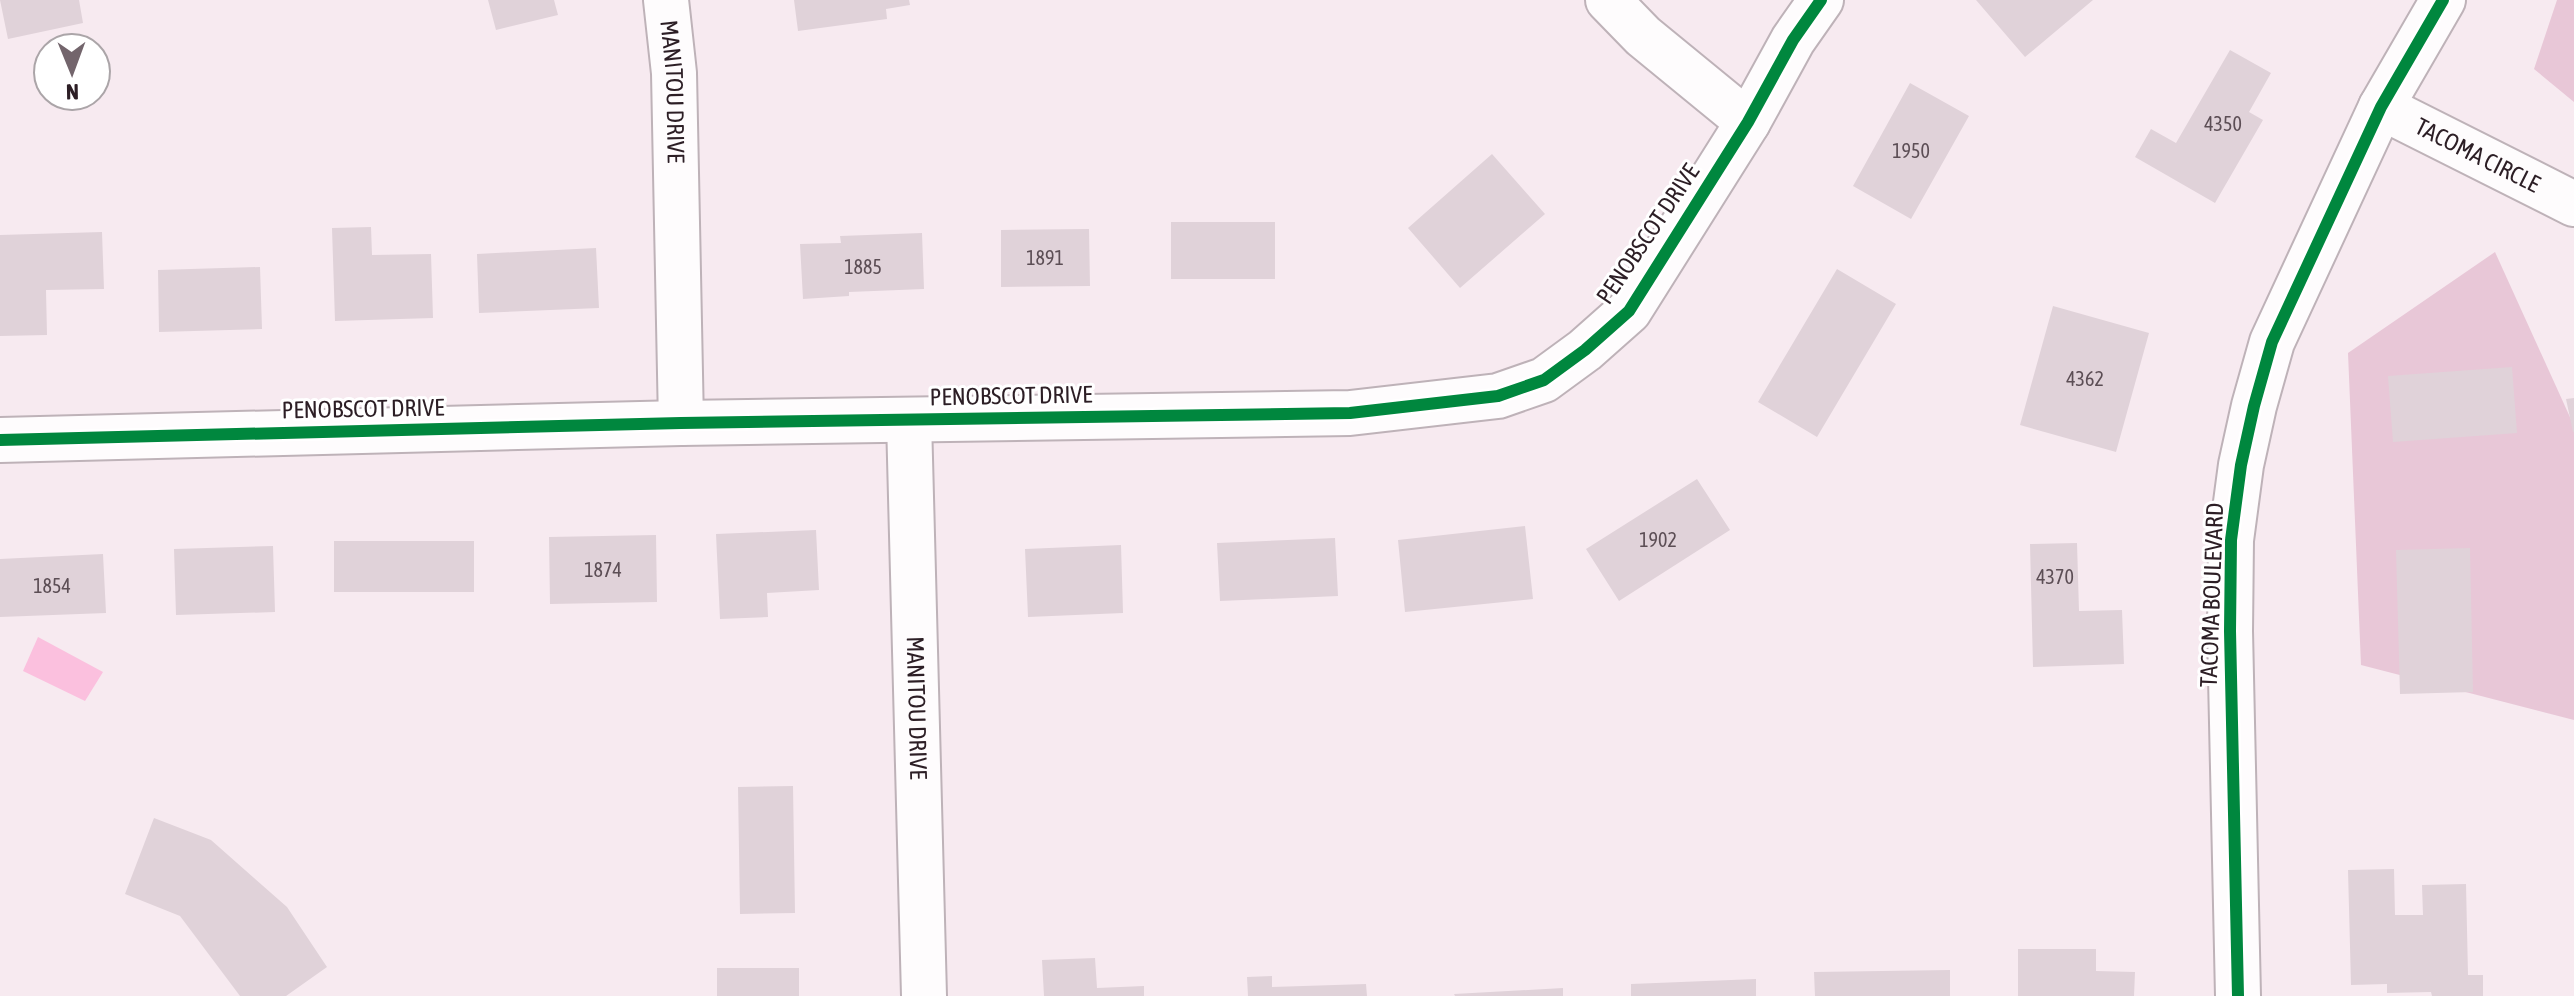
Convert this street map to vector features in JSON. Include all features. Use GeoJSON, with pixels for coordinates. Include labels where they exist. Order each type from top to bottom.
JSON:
{"type":"FeatureCollection","features":[{"type":"Feature","properties":{"kind":"street","name":"MANITOU DRIVE"},"geometry":{"type":"LineString","coordinates":[[666,0],[674,73],[681,423]]}},
{"type":"Feature","properties":{"kind":"street"},"geometry":{"type":"LineString","coordinates":[[1608,0],[1643,36],[1748,122]]}},
{"type":"Feature","properties":{"kind":"street","name":"PENOBSCOT DRIVE"},"geometry":{"type":"LineString","coordinates":[[0,440],[681,423],[1350,413],[1498,396],[1544,380],[1585,350],[1629,311],[1748,122],[1793,40],[1821,0]]}},
{"type":"Feature","properties":{"kind":"street","name":"TACOMA BOULEVARD"},"geometry":{"type":"LineString","coordinates":[[2238,996],[2230,631],[2231,540],[2241,465],[2272,342],[2381,107],[2443,0]]}},
{"type":"Feature","properties":{"kind":"street","name":"TACOMA CIRCLE"},"geometry":{"type":"LineString","coordinates":[[2381,107],[2574,204]]}},
{"type":"Feature","properties":{"kind":"street","name":"MANITOU DRIVE"},"geometry":{"type":"LineString","coordinates":[[909,420],[924,996]]}},
{"type":"Feature","properties":{"kind":"shaded area"},"geometry":{"type":"Polygon","coordinates":[[[2557,0],[2574,0],[2574,102],[2534,69],[2557,0]]]}},
{"type":"Feature","properties":{"kind":"shaded area"},"geometry":{"type":"Polygon","coordinates":[[[2495,252],[2574,426],[2574,720],[2361,665],[2348,353],[2495,252]]]}},
{"type":"Feature","properties":{"kind":"shaded area"},"geometry":{"type":"Polygon","coordinates":[[[38,637],[103,672],[85,701],[23,671],[38,637]]]}},
{"type":"Feature","properties":{"kind":"building"},"geometry":{"type":"Polygon","coordinates":[[[0,0],[79,0],[83,23],[8,39],[0,0]]]}},
{"type":"Feature","properties":{"kind":"building"},"geometry":{"type":"Polygon","coordinates":[[[488,0],[554,0],[558,15],[496,30],[488,0]]]}},
{"type":"Feature","properties":{"kind":"building"},"geometry":{"type":"Polygon","coordinates":[[[794,0],[909,0],[910,5],[886,9],[887,19],[798,31],[794,0]]]}},
{"type":"Feature","properties":{"kind":"building"},"geometry":{"type":"Polygon","coordinates":[[[1976,0],[2093,0],[2025,57],[1976,0]]]}},
{"type":"Feature","properties":{"kind":"building"},"geometry":{"type":"Polygon","coordinates":[[[2230,50],[2271,73],[2249,112],[2263,120],[2215,203],[2135,157],[2151,129],[2176,143],[2230,50]]]}},
{"type":"Feature","properties":{"kind":"building"},"geometry":{"type":"Polygon","coordinates":[[[1910,83],[1969,116],[1911,219],[1853,186],[1910,83]]]}},
{"type":"Feature","properties":{"kind":"building"},"geometry":{"type":"Polygon","coordinates":[[[1492,154],[1545,214],[1460,288],[1408,228],[1492,154]]]}},
{"type":"Feature","properties":{"kind":"building"},"geometry":{"type":"Polygon","coordinates":[[[1171,222],[1275,222],[1275,279],[1171,279],[1171,222]]]}},
{"type":"Feature","properties":{"kind":"building"},"geometry":{"type":"Polygon","coordinates":[[[371,227],[372,255],[431,254],[433,318],[335,321],[332,228],[371,227]]]}},
{"type":"Feature","properties":{"kind":"building"},"geometry":{"type":"Polygon","coordinates":[[[1089,229],[1090,286],[1001,287],[1001,230],[1089,229]]]}},
{"type":"Feature","properties":{"kind":"building"},"geometry":{"type":"Polygon","coordinates":[[[102,232],[104,289],[46,290],[47,335],[0,336],[0,235],[102,232]]]}},
{"type":"Feature","properties":{"kind":"building"},"geometry":{"type":"Polygon","coordinates":[[[922,233],[924,289],[849,292],[849,296],[803,299],[800,244],[841,243],[840,236],[922,233]]]}},
{"type":"Feature","properties":{"kind":"building"},"geometry":{"type":"Polygon","coordinates":[[[596,248],[599,308],[479,313],[477,254],[596,248]]]}},
{"type":"Feature","properties":{"kind":"building"},"geometry":{"type":"Polygon","coordinates":[[[260,267],[262,329],[159,332],[158,270],[260,267]]]}},
{"type":"Feature","properties":{"kind":"building"},"geometry":{"type":"Polygon","coordinates":[[[1837,269],[1896,304],[1817,437],[1758,402],[1837,269]]]}},
{"type":"Feature","properties":{"kind":"building"},"geometry":{"type":"Polygon","coordinates":[[[2053,306],[2149,333],[2116,452],[2020,425],[2053,306]]]}},
{"type":"Feature","properties":{"kind":"building"},"geometry":{"type":"Polygon","coordinates":[[[2512,367],[2517,433],[2393,442],[2388,376],[2512,367]]]}},
{"type":"Feature","properties":{"kind":"building"},"geometry":{"type":"Polygon","coordinates":[[[2574,398],[2574,432],[2573,432],[2566,399],[2574,398]]]}},
{"type":"Feature","properties":{"kind":"building"},"geometry":{"type":"Polygon","coordinates":[[[1697,479],[1730,530],[1619,601],[1586,549],[1697,479]]]}},
{"type":"Feature","properties":{"kind":"building"},"geometry":{"type":"Polygon","coordinates":[[[1525,526],[1533,599],[1405,612],[1398,540],[1525,526]]]}},
{"type":"Feature","properties":{"kind":"building"},"geometry":{"type":"Polygon","coordinates":[[[816,530],[819,590],[767,593],[768,617],[720,619],[716,534],[816,530]]]}},
{"type":"Feature","properties":{"kind":"building"},"geometry":{"type":"Polygon","coordinates":[[[656,535],[657,602],[550,604],[549,537],[656,535]]]}},
{"type":"Feature","properties":{"kind":"building"},"geometry":{"type":"Polygon","coordinates":[[[1335,538],[1338,596],[1220,601],[1217,543],[1335,538]]]}},
{"type":"Feature","properties":{"kind":"building"},"geometry":{"type":"Polygon","coordinates":[[[334,541],[474,541],[474,592],[334,592],[334,541]]]}},
{"type":"Feature","properties":{"kind":"building"},"geometry":{"type":"Polygon","coordinates":[[[2077,543],[2079,611],[2122,610],[2124,664],[2033,667],[2030,544],[2077,543]]]}},
{"type":"Feature","properties":{"kind":"building"},"geometry":{"type":"Polygon","coordinates":[[[1121,545],[1123,613],[1028,617],[1025,549],[1121,545]]]}},
{"type":"Feature","properties":{"kind":"building"},"geometry":{"type":"Polygon","coordinates":[[[273,546],[275,612],[176,615],[174,549],[273,546]]]}},
{"type":"Feature","properties":{"kind":"building"},"geometry":{"type":"Polygon","coordinates":[[[2470,548],[2473,692],[2400,694],[2396,550],[2470,548]]]}},
{"type":"Feature","properties":{"kind":"building"},"geometry":{"type":"Polygon","coordinates":[[[103,554],[106,613],[0,617],[0,559],[103,554]]]}},
{"type":"Feature","properties":{"kind":"building"},"geometry":{"type":"Polygon","coordinates":[[[793,786],[795,913],[740,914],[738,787],[793,786]]]}},
{"type":"Feature","properties":{"kind":"building"},"geometry":{"type":"Polygon","coordinates":[[[154,818],[211,840],[287,907],[327,967],[286,996],[240,996],[180,916],[125,894],[154,818]]]}},
{"type":"Feature","properties":{"kind":"building"},"geometry":{"type":"Polygon","coordinates":[[[2394,869],[2395,915],[2423,915],[2422,885],[2466,884],[2468,975],[2483,975],[2483,996],[2387,993],[2387,984],[2351,985],[2348,870],[2394,869]]]}},
{"type":"Feature","properties":{"kind":"building"},"geometry":{"type":"Polygon","coordinates":[[[2018,949],[2096,949],[2096,971],[2135,972],[2134,996],[2018,996],[2018,949]]]}},
{"type":"Feature","properties":{"kind":"building"},"geometry":{"type":"Polygon","coordinates":[[[1095,958],[1097,988],[1144,986],[1144,996],[1044,996],[1042,960],[1095,958]]]}},
{"type":"Feature","properties":{"kind":"building"},"geometry":{"type":"Polygon","coordinates":[[[717,968],[799,968],[799,996],[717,996],[717,968]]]}},
{"type":"Feature","properties":{"kind":"building"},"geometry":{"type":"Polygon","coordinates":[[[1950,970],[1950,996],[1815,996],[1814,972],[1950,970]]]}},
{"type":"Feature","properties":{"kind":"building"},"geometry":{"type":"Polygon","coordinates":[[[1272,976],[1272,987],[1366,984],[1367,996],[1248,996],[1247,977],[1272,976]]]}},
{"type":"Feature","properties":{"kind":"building"},"geometry":{"type":"Polygon","coordinates":[[[1756,979],[1756,996],[1631,996],[1631,984],[1756,979]]]}},
{"type":"Feature","properties":{"kind":"building"},"geometry":{"type":"Polygon","coordinates":[[[1563,988],[1563,996],[1454,994],[1563,988]]]}},
{"type":"Feature","properties":{"kind":"cycle path"},"geometry":{"type":"LineString","coordinates":[[0,440],[681,423],[1350,413],[1498,396],[1544,380],[1585,350],[1629,311],[1748,122],[1793,40],[1821,0]]}},
{"type":"Feature","properties":{"kind":"cycle path"},"geometry":{"type":"LineString","coordinates":[[2238,996],[2230,631],[2231,540],[2241,465],[2272,342],[2381,107],[2443,0]]}}]}
